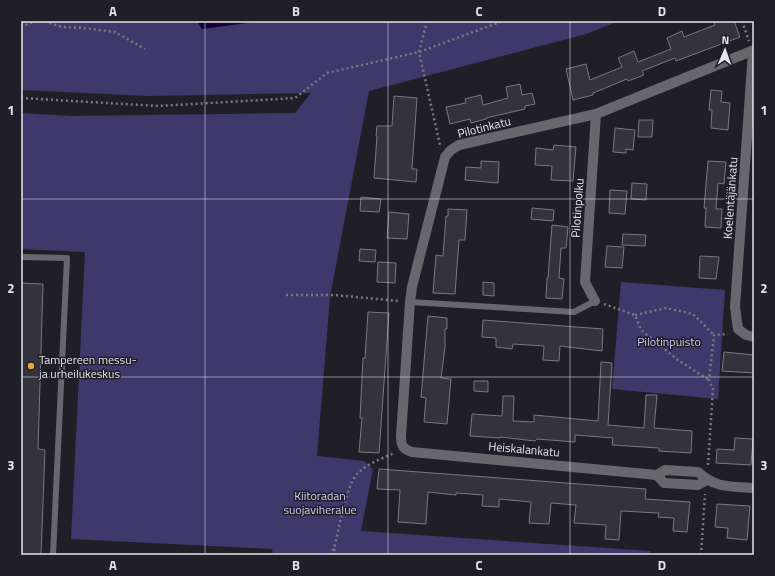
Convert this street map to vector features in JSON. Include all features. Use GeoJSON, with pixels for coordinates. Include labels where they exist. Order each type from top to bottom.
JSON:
{"type":"FeatureCollection","features":[{"type":"Feature","properties":{"kind":"street","name":"Pilotinkatu"},"geometry":{"type":"LineString","coordinates":[[445,157],[451,150],[459,145],[596,114],[754,50]]}},
{"type":"Feature","properties":{"kind":"street","name":"Koelentäjänkatu"},"geometry":{"type":"LineString","coordinates":[[738,329],[735,307],[754,50]]}},
{"type":"Feature","properties":{"kind":"street","name":"Pilotinpolku"},"geometry":{"type":"LineString","coordinates":[[596,114],[585,282],[596,301]]}},
{"type":"Feature","properties":{"kind":"street"},"geometry":{"type":"LineString","coordinates":[[405,449],[401,444],[401,436],[406,302],[412,287],[445,157]]}},
{"type":"Feature","properties":{"kind":"street"},"geometry":{"type":"LineString","coordinates":[[738,329],[746,335],[754,337]]}},
{"type":"Feature","properties":{"kind":"street","name":"Heiskalankatu"},"geometry":{"type":"LineString","coordinates":[[405,449],[412,452],[657,475],[665,470],[698,472],[707,480],[720,485],[754,488]]}},
{"type":"Feature","properties":{"kind":"lane"},"geometry":{"type":"LineString","coordinates":[[21,257],[67,258],[53,555]]}},
{"type":"Feature","properties":{"kind":"lane"},"geometry":{"type":"LineString","coordinates":[[406,302],[574,312],[596,301]]}},
{"type":"Feature","properties":{"kind":"path"},"geometry":{"type":"LineString","coordinates":[[21,27],[35,21],[47,22],[62,27],[115,32],[145,49]]}},
{"type":"Feature","properties":{"kind":"path"},"geometry":{"type":"LineString","coordinates":[[427,21],[419,52],[441,147],[445,157]]}},
{"type":"Feature","properties":{"kind":"path"},"geometry":{"type":"LineString","coordinates":[[21,98],[158,106],[295,98],[327,74],[419,52],[503,21]]}},
{"type":"Feature","properties":{"kind":"path"},"geometry":{"type":"LineString","coordinates":[[742,21],[754,50]]}},
{"type":"Feature","properties":{"kind":"path"},"geometry":{"type":"LineString","coordinates":[[286,295],[334,295],[406,302]]}},
{"type":"Feature","properties":{"kind":"path"},"geometry":{"type":"LineString","coordinates":[[596,301],[635,315],[666,308],[694,314],[714,335],[727,335],[738,329]]}},
{"type":"Feature","properties":{"kind":"path"},"geometry":{"type":"LineString","coordinates":[[635,315],[641,330],[678,360],[709,380]]}},
{"type":"Feature","properties":{"kind":"path"},"geometry":{"type":"LineString","coordinates":[[701,555],[713,389],[709,380],[714,335]]}},
{"type":"Feature","properties":{"kind":"path"},"geometry":{"type":"LineString","coordinates":[[330,555],[334,548],[352,481],[356,475],[381,458],[405,449]]}},
{"type":"Feature","properties":{"kind":"path"},"geometry":{"type":"LineString","coordinates":[[334,548],[336,555]]}},
{"type":"Feature","properties":{"kind":"green space","name":"Kiitoradan suojaviheralue"},"geometry":{"type":"Polygon","coordinates":[[[21,21],[197,21],[202,29],[262,21],[619,21],[586,34],[369,91],[330,297],[317,456],[364,461],[373,469],[361,531],[650,551],[650,555],[273,555],[272,549],[71,539],[85,252],[21,249],[21,113],[71,116],[295,113],[311,93],[147,96],[21,90],[21,21]]]}},
{"type":"Feature","properties":{"kind":"green space","name":"Pilotinpuisto"},"geometry":{"type":"Polygon","coordinates":[[[621,282],[725,290],[718,399],[612,389],[621,282]]]}},
{"type":"Feature","properties":{"kind":"shaded area"},"geometry":{"type":"Polygon","coordinates":[[[197,21],[262,21],[202,29],[197,21]]]}},
{"type":"Feature","properties":{"kind":"building"},"geometry":{"type":"Polygon","coordinates":[[[713,21],[734,21],[740,37],[676,61],[675,58],[642,71],[644,75],[628,81],[627,79],[593,93],[593,95],[573,100],[566,69],[586,64],[590,80],[622,67],[618,58],[634,51],[638,62],[671,49],[667,38],[682,31],[684,37],[715,25],[713,21]]]}},
{"type":"Feature","properties":{"kind":"building"},"geometry":{"type":"Polygon","coordinates":[[[520,84],[522,95],[532,93],[535,104],[525,106],[525,109],[471,123],[470,119],[450,124],[446,107],[466,103],[465,99],[481,95],[483,105],[508,98],[506,87],[520,84]]]}},
{"type":"Feature","properties":{"kind":"building"},"geometry":{"type":"Polygon","coordinates":[[[711,90],[722,91],[721,102],[730,103],[728,130],[711,128],[712,110],[709,110],[711,90]]]}},
{"type":"Feature","properties":{"kind":"building"},"geometry":{"type":"Polygon","coordinates":[[[394,96],[417,98],[412,169],[417,169],[416,182],[374,178],[377,126],[392,126],[394,96]]]}},
{"type":"Feature","properties":{"kind":"building"},"geometry":{"type":"Polygon","coordinates":[[[639,120],[653,120],[652,137],[638,137],[639,120]]]}},
{"type":"Feature","properties":{"kind":"building"},"geometry":{"type":"Polygon","coordinates":[[[615,128],[635,130],[633,150],[626,149],[626,153],[613,152],[615,128]]]}},
{"type":"Feature","properties":{"kind":"building"},"geometry":{"type":"Polygon","coordinates":[[[554,145],[576,147],[573,181],[551,180],[552,166],[535,165],[536,148],[553,150],[554,145]]]}},
{"type":"Feature","properties":{"kind":"building"},"geometry":{"type":"Polygon","coordinates":[[[481,161],[499,162],[498,183],[465,180],[466,167],[481,168],[481,161]]]}},
{"type":"Feature","properties":{"kind":"building"},"geometry":{"type":"Polygon","coordinates":[[[708,161],[726,162],[724,184],[718,183],[716,209],[722,209],[721,228],[705,227],[706,208],[704,208],[708,161]]]}},
{"type":"Feature","properties":{"kind":"building"},"geometry":{"type":"Polygon","coordinates":[[[632,183],[647,184],[646,200],[631,199],[632,183]]]}},
{"type":"Feature","properties":{"kind":"building"},"geometry":{"type":"Polygon","coordinates":[[[610,190],[627,191],[625,214],[609,213],[610,190]]]}},
{"type":"Feature","properties":{"kind":"building"},"geometry":{"type":"Polygon","coordinates":[[[361,197],[381,199],[379,212],[360,211],[361,197]]]}},
{"type":"Feature","properties":{"kind":"building"},"geometry":{"type":"Polygon","coordinates":[[[532,208],[554,210],[553,221],[531,219],[532,208]]]}},
{"type":"Feature","properties":{"kind":"building"},"geometry":{"type":"Polygon","coordinates":[[[448,209],[467,210],[465,240],[459,240],[455,294],[433,293],[436,255],[443,256],[446,216],[448,216],[448,209]]]}},
{"type":"Feature","properties":{"kind":"building"},"geometry":{"type":"Polygon","coordinates":[[[389,212],[409,214],[407,239],[387,238],[389,212]]]}},
{"type":"Feature","properties":{"kind":"building"},"geometry":{"type":"Polygon","coordinates":[[[552,225],[568,227],[566,248],[561,248],[559,278],[564,279],[562,299],[546,298],[552,225]]]}},
{"type":"Feature","properties":{"kind":"building"},"geometry":{"type":"Polygon","coordinates":[[[623,234],[646,235],[645,246],[622,245],[623,234]]]}},
{"type":"Feature","properties":{"kind":"building"},"geometry":{"type":"Polygon","coordinates":[[[607,246],[624,247],[622,268],[605,267],[607,246]]]}},
{"type":"Feature","properties":{"kind":"building"},"geometry":{"type":"Polygon","coordinates":[[[360,249],[376,250],[375,262],[359,261],[360,249]]]}},
{"type":"Feature","properties":{"kind":"building"},"geometry":{"type":"Polygon","coordinates":[[[700,256],[719,257],[716,279],[699,278],[700,256]]]}},
{"type":"Feature","properties":{"kind":"building"},"geometry":{"type":"Polygon","coordinates":[[[378,262],[396,263],[395,283],[377,282],[378,262]]]}},
{"type":"Feature","properties":{"kind":"building"},"geometry":{"type":"Polygon","coordinates":[[[483,282],[494,283],[494,296],[483,295],[483,282]]]}},
{"type":"Feature","properties":{"kind":"building","name":"Tampereen messu- ja urheilukeskus"},"geometry":{"type":"Polygon","coordinates":[[[21,283],[43,284],[38,449],[45,450],[41,555],[21,555],[21,283]]]}},
{"type":"Feature","properties":{"kind":"building"},"geometry":{"type":"Polygon","coordinates":[[[368,312],[389,313],[379,453],[359,452],[362,418],[360,418],[363,358],[365,358],[368,312]]]}},
{"type":"Feature","properties":{"kind":"building"},"geometry":{"type":"Polygon","coordinates":[[[428,316],[447,318],[441,378],[451,379],[447,424],[424,422],[426,398],[421,397],[428,316]]]}},
{"type":"Feature","properties":{"kind":"building"},"geometry":{"type":"Polygon","coordinates":[[[483,320],[603,329],[602,351],[560,346],[559,361],[543,360],[544,346],[513,344],[512,349],[496,347],[496,338],[482,337],[483,320]]]}},
{"type":"Feature","properties":{"kind":"building"},"geometry":{"type":"Polygon","coordinates":[[[724,352],[754,355],[754,373],[722,371],[724,352]]]}},
{"type":"Feature","properties":{"kind":"building"},"geometry":{"type":"Polygon","coordinates":[[[601,362],[612,363],[608,425],[644,428],[646,395],[657,395],[654,428],[692,431],[691,453],[659,451],[659,448],[612,445],[613,438],[575,435],[575,442],[537,439],[535,441],[500,437],[470,436],[472,414],[502,416],[503,396],[514,396],[513,421],[534,422],[534,415],[598,421],[601,362]]]}},
{"type":"Feature","properties":{"kind":"building"},"geometry":{"type":"Polygon","coordinates":[[[474,381],[488,381],[488,392],[474,391],[474,381]]]}},
{"type":"Feature","properties":{"kind":"building"},"geometry":{"type":"Polygon","coordinates":[[[735,438],[753,439],[751,465],[716,463],[717,449],[734,450],[735,438]]]}},
{"type":"Feature","properties":{"kind":"building"},"geometry":{"type":"Polygon","coordinates":[[[379,469],[646,489],[645,499],[690,502],[687,532],[673,531],[674,518],[658,517],[659,513],[621,511],[619,540],[605,539],[606,525],[574,523],[576,505],[551,503],[549,524],[529,523],[531,502],[499,499],[499,507],[482,506],[483,495],[456,493],[456,495],[428,492],[426,524],[398,522],[400,490],[377,489],[379,469]]]}},
{"type":"Feature","properties":{"kind":"building"},"geometry":{"type":"Polygon","coordinates":[[[717,504],[750,506],[747,540],[727,538],[728,528],[715,527],[717,504]]]}},
{"type":"Feature","properties":{"kind":"place","name":"Tampereen messu- ja urheilukeskus"},"geometry":{"type":"Point","coordinates":[31,366]}}]}
